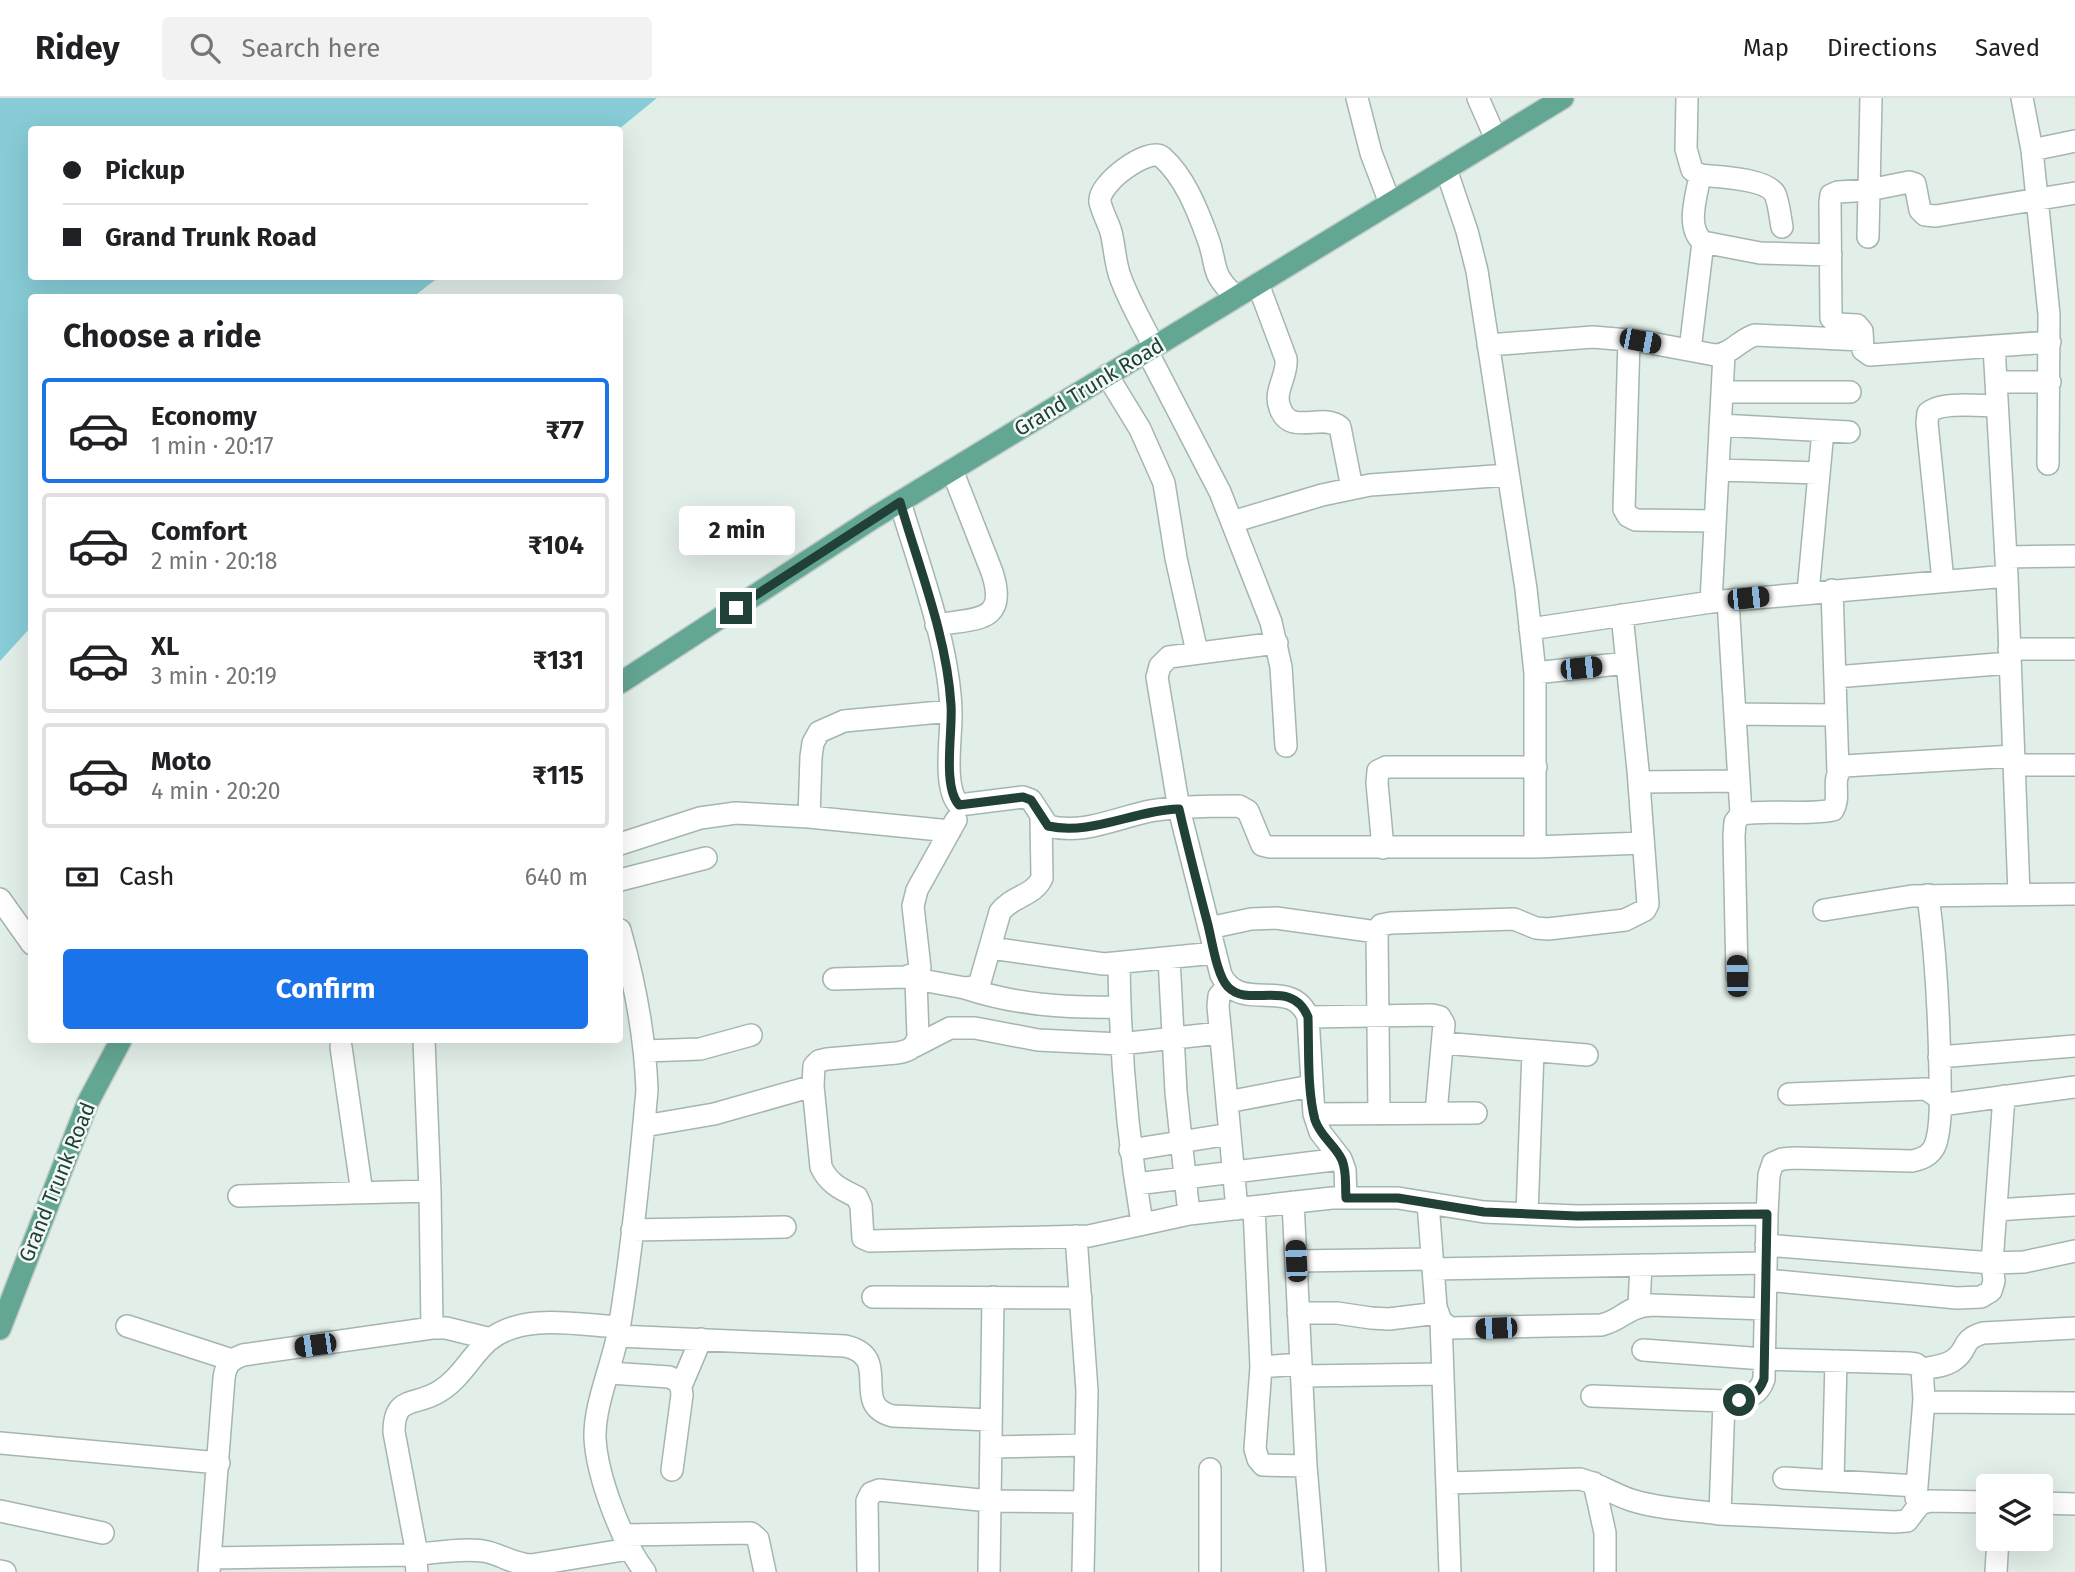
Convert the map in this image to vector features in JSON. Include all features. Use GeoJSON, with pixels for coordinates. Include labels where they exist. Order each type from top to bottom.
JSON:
{"type":"FeatureCollection","features":[{"type":"Feature","properties":{"kind":"main road","name":"Grand Trunk Road"},"geometry":{"type":"LineString","coordinates":[[623,681],[900,502],[1563,98]]}},
{"type":"Feature","properties":{"kind":"main road","name":"Grand Trunk Road"},"geometry":{"type":"LineString","coordinates":[[0,1329],[88,1102],[119,1043]]}},
{"type":"Feature","properties":{"kind":"street"},"geometry":{"type":"LineString","coordinates":[[1357,98],[1371,153],[1390,203]]}},
{"type":"Feature","properties":{"kind":"street"},"geometry":{"type":"LineString","coordinates":[[1478,98],[1496,138]]}},
{"type":"Feature","properties":{"kind":"street"},"geometry":{"type":"LineString","coordinates":[[1688,98],[1688,161],[1692,170],[1700,175],[1768,186],[1774,193],[1782,227]]}},
{"type":"Feature","properties":{"kind":"street"},"geometry":{"type":"LineString","coordinates":[[1868,237],[1871,98]]}},
{"type":"Feature","properties":{"kind":"street"},"geometry":{"type":"LineString","coordinates":[[2022,98],[2032,150],[2045,251],[2050,342],[2048,464]]}},
{"type":"Feature","properties":{"kind":"street"},"geometry":{"type":"LineString","coordinates":[[2032,150],[2075,141]]}},
{"type":"Feature","properties":{"kind":"street"},"geometry":{"type":"LineString","coordinates":[[1236,297],[1218,279],[1208,239],[1180,178],[1160,155],[1146,156],[1106,183],[1100,200],[1121,280],[1232,523],[1271,622],[1281,667],[1286,746]]}},
{"type":"Feature","properties":{"kind":"street"},"geometry":{"type":"LineString","coordinates":[[1446,169],[1473,251],[1526,589],[1535,673],[1535,847]]}},
{"type":"Feature","properties":{"kind":"street"},"geometry":{"type":"LineString","coordinates":[[1700,175],[1693,228],[1703,242],[1760,253],[1830,255]]}},
{"type":"Feature","properties":{"kind":"street"},"geometry":{"type":"LineString","coordinates":[[2050,342],[1870,355],[1863,349],[1862,331],[1857,325],[1838,324],[1831,318],[1831,195],[1901,183],[1915,184],[1920,210],[1925,215],[1936,216],[2037,197],[2075,193]]}},
{"type":"Feature","properties":{"kind":"street"},"geometry":{"type":"LineString","coordinates":[[1690,350],[1703,242]]}},
{"type":"Feature","properties":{"kind":"street"},"geometry":{"type":"LineString","coordinates":[[1258,284],[1286,359],[1287,368],[1279,389],[1280,410],[1286,418],[1297,424],[1324,421],[1334,422],[1339,427],[1352,488]]}},
{"type":"Feature","properties":{"kind":"street"},"geometry":{"type":"LineString","coordinates":[[1488,345],[1593,337],[1724,354],[1745,338],[1755,335],[1862,340]]}},
{"type":"Feature","properties":{"kind":"street"},"geometry":{"type":"LineString","coordinates":[[1629,340],[1624,509],[1628,516],[1636,520],[1715,521]]}},
{"type":"Feature","properties":{"kind":"street"},"geometry":{"type":"LineString","coordinates":[[1994,346],[2019,894]]}},
{"type":"Feature","properties":{"kind":"street"},"geometry":{"type":"LineString","coordinates":[[1724,354],[1715,521],[1719,601],[1735,714],[1741,814],[1735,822],[1734,836],[1737,976]]}},
{"type":"Feature","properties":{"kind":"street"},"geometry":{"type":"LineString","coordinates":[[1107,376],[1145,439],[1164,483],[1176,558],[1197,652]]}},
{"type":"Feature","properties":{"kind":"street"},"geometry":{"type":"LineString","coordinates":[[1996,382],[2050,382]]}},
{"type":"Feature","properties":{"kind":"street"},"geometry":{"type":"LineString","coordinates":[[1722,392],[1850,392]]}},
{"type":"Feature","properties":{"kind":"street"},"geometry":{"type":"LineString","coordinates":[[1943,581],[1928,413],[1933,408],[1944,406],[1997,406]]}},
{"type":"Feature","properties":{"kind":"street"},"geometry":{"type":"LineString","coordinates":[[1720,425],[1849,432]]}},
{"type":"Feature","properties":{"kind":"street"},"geometry":{"type":"LineString","coordinates":[[1808,592],[1823,431]]}},
{"type":"Feature","properties":{"kind":"street"},"geometry":{"type":"LineString","coordinates":[[936,625],[984,617],[994,610],[998,599],[998,587],[952,470]]}},
{"type":"Feature","properties":{"kind":"street"},"geometry":{"type":"LineString","coordinates":[[1718,470],[1819,473]]}},
{"type":"Feature","properties":{"kind":"street"},"geometry":{"type":"LineString","coordinates":[[1232,523],[1352,488],[1393,482],[1508,475]]}},
{"type":"Feature","properties":{"kind":"street"},"geometry":{"type":"LineString","coordinates":[[900,502],[948,674],[951,793],[959,805],[955,822],[917,890],[914,905],[920,968],[911,978]]}},
{"type":"Feature","properties":{"kind":"street"},"geometry":{"type":"LineString","coordinates":[[1530,629],[1719,601],[1943,581],[2075,556]]}},
{"type":"Feature","properties":{"kind":"street"},"geometry":{"type":"LineString","coordinates":[[1741,814],[1821,813],[1833,810],[1836,804],[1835,781],[1838,771],[1832,590]]}},
{"type":"Feature","properties":{"kind":"street"},"geometry":{"type":"LineString","coordinates":[[1379,1114],[1376,1016],[1377,932],[1381,925],[1514,919],[1536,928],[1548,929],[1625,920],[1645,910],[1648,904],[1622,615]]}},
{"type":"Feature","properties":{"kind":"street"},"geometry":{"type":"LineString","coordinates":[[1277,643],[1168,657],[1160,666],[1157,677],[1179,809],[1215,953],[1227,987],[1237,993],[1288,997],[1297,1000],[1304,1007],[1308,1017],[1314,1114],[1320,1132],[1341,1159],[1345,1170],[1346,1198]]}},
{"type":"Feature","properties":{"kind":"street"},"geometry":{"type":"LineString","coordinates":[[1835,677],[2075,649]]}},
{"type":"Feature","properties":{"kind":"street"},"geometry":{"type":"LineString","coordinates":[[1535,673],[1627,663]]}},
{"type":"Feature","properties":{"kind":"street"},"geometry":{"type":"LineString","coordinates":[[809,817],[811,757],[813,743],[819,732],[844,721],[951,711]]}},
{"type":"Feature","properties":{"kind":"street"},"geometry":{"type":"LineString","coordinates":[[1735,714],[1836,715]]}},
{"type":"Feature","properties":{"kind":"street"},"geometry":{"type":"LineString","coordinates":[[1838,771],[1844,766],[1855,765],[2014,760],[2075,765]]}},
{"type":"Feature","properties":{"kind":"street"},"geometry":{"type":"LineString","coordinates":[[1383,848],[1377,783],[1378,771],[1386,766],[1536,767]]}},
{"type":"Feature","properties":{"kind":"street"},"geometry":{"type":"LineString","coordinates":[[1639,782],[1739,781]]}},
{"type":"Feature","properties":{"kind":"street"},"geometry":{"type":"LineString","coordinates":[[959,805],[1023,797],[1031,800],[1048,826],[1078,829],[1151,811],[1238,806],[1248,811],[1262,845],[1270,847],[1535,847],[1643,843]]}},
{"type":"Feature","properties":{"kind":"street"},"geometry":{"type":"LineString","coordinates":[[623,843],[717,814],[759,813],[950,831]]}},
{"type":"Feature","properties":{"kind":"street"},"geometry":{"type":"LineString","coordinates":[[965,988],[975,987],[980,982],[1000,912],[1005,905],[1038,887],[1042,878],[1041,818]]}},
{"type":"Feature","properties":{"kind":"street"},"geometry":{"type":"LineString","coordinates":[[623,879],[706,858]]}},
{"type":"Feature","properties":{"kind":"street"},"geometry":{"type":"LineString","coordinates":[[1824,910],[1928,895],[2075,894]]}},
{"type":"Feature","properties":{"kind":"street"},"geometry":{"type":"LineString","coordinates":[[1592,1396],[1724,1401],[1753,1396],[1761,1389],[1764,1379],[1767,1214],[1769,1175],[1773,1163],[1782,1159],[1912,1161],[1924,1159],[1936,1143],[1940,1099],[1937,961],[1928,895]]}},
{"type":"Feature","properties":{"kind":"street"},"geometry":{"type":"LineString","coordinates":[[0,899],[28,938]]}},
{"type":"Feature","properties":{"kind":"street"},"geometry":{"type":"LineString","coordinates":[[1209,928],[1251,919],[1276,918],[1377,932]]}},
{"type":"Feature","properties":{"kind":"street"},"geometry":{"type":"LineString","coordinates":[[623,942],[639,1007],[647,1090],[619,1331],[595,1422],[598,1461],[626,1542],[645,1572]]}},
{"type":"Feature","properties":{"kind":"street"},"geometry":{"type":"LineString","coordinates":[[990,948],[1083,962],[1119,963],[1215,953]]}},
{"type":"Feature","properties":{"kind":"street"},"geometry":{"type":"LineString","coordinates":[[1169,958],[1180,1141],[1189,1214]]}},
{"type":"Feature","properties":{"kind":"street"},"geometry":{"type":"LineString","coordinates":[[1119,963],[1121,1044],[1130,1150],[1142,1223]]}},
{"type":"Feature","properties":{"kind":"street"},"geometry":{"type":"LineString","coordinates":[[911,978],[918,1037],[915,1046]]}},
{"type":"Feature","properties":{"kind":"street"},"geometry":{"type":"LineString","coordinates":[[834,979],[911,978],[1035,1005],[1119,1007]]}},
{"type":"Feature","properties":{"kind":"street"},"geometry":{"type":"LineString","coordinates":[[1227,987],[1219,996],[1220,1032],[1233,1172],[1246,1208],[1261,1367],[1255,1449],[1258,1460],[1263,1465],[1306,1466]]}},
{"type":"Feature","properties":{"kind":"street"},"geometry":{"type":"LineString","coordinates":[[1308,1017],[1440,1017],[1444,1024],[1436,1113]]}},
{"type":"Feature","properties":{"kind":"street"},"geometry":{"type":"LineString","coordinates":[[1220,1032],[1121,1044],[1038,1040],[950,1028],[908,1051],[819,1061],[814,1066],[813,1086],[821,1167],[826,1178],[834,1185],[857,1197],[861,1206],[863,1238],[879,1241],[1101,1234],[1189,1214],[1346,1198],[1398,1198],[1484,1212],[1577,1216],[1767,1214]]}},
{"type":"Feature","properties":{"kind":"street"},"geometry":{"type":"LineString","coordinates":[[645,1051],[700,1049],[751,1035]]}},
{"type":"Feature","properties":{"kind":"street"},"geometry":{"type":"LineString","coordinates":[[424,1043],[432,1328]]}},
{"type":"Feature","properties":{"kind":"street"},"geometry":{"type":"LineString","coordinates":[[1443,1043],[1587,1055]]}},
{"type":"Feature","properties":{"kind":"street"},"geometry":{"type":"LineString","coordinates":[[1940,1056],[2075,1046]]}},
{"type":"Feature","properties":{"kind":"street"},"geometry":{"type":"LineString","coordinates":[[341,1047],[362,1193]]}},
{"type":"Feature","properties":{"kind":"street"},"geometry":{"type":"LineString","coordinates":[[1527,1214],[1533,1051]]}},
{"type":"Feature","properties":{"kind":"street"},"geometry":{"type":"LineString","coordinates":[[644,1126],[714,1114],[813,1086]]}},
{"type":"Feature","properties":{"kind":"street"},"geometry":{"type":"LineString","coordinates":[[1227,1102],[1311,1086]]}},
{"type":"Feature","properties":{"kind":"street"},"geometry":{"type":"LineString","coordinates":[[1788,1094],[1926,1089],[1948,1104],[2075,1087]]}},
{"type":"Feature","properties":{"kind":"street"},"geometry":{"type":"LineString","coordinates":[[1766,1263],[1971,1299],[1991,1291],[1994,1281],[1992,1263],[2004,1096]]}},
{"type":"Feature","properties":{"kind":"street"},"geometry":{"type":"LineString","coordinates":[[1314,1114],[1476,1113]]}},
{"type":"Feature","properties":{"kind":"street"},"geometry":{"type":"LineString","coordinates":[[1130,1150],[1230,1134]]}},
{"type":"Feature","properties":{"kind":"street"},"geometry":{"type":"LineString","coordinates":[[1136,1184],[1341,1159]]}},
{"type":"Feature","properties":{"kind":"street"},"geometry":{"type":"LineString","coordinates":[[239,1196],[430,1191]]}},
{"type":"Feature","properties":{"kind":"street"},"geometry":{"type":"LineString","coordinates":[[1293,1202],[1306,1466],[1315,1572]]}},
{"type":"Feature","properties":{"kind":"street"},"geometry":{"type":"LineString","coordinates":[[1428,1203],[1443,1374],[1450,1572]]}},
{"type":"Feature","properties":{"kind":"street"},"geometry":{"type":"LineString","coordinates":[[1996,1210],[2075,1205]]}},
{"type":"Feature","properties":{"kind":"street"},"geometry":{"type":"LineString","coordinates":[[632,1230],[785,1227]]}},
{"type":"Feature","properties":{"kind":"street"},"geometry":{"type":"LineString","coordinates":[[1076,1236],[1086,1377],[1083,1572]]}},
{"type":"Feature","properties":{"kind":"street"},"geometry":{"type":"LineString","coordinates":[[1296,1261],[1641,1265],[1992,1263],[2024,1262],[2075,1251]]}},
{"type":"Feature","properties":{"kind":"street"},"geometry":{"type":"LineString","coordinates":[[1639,1306],[1641,1265]]}},
{"type":"Feature","properties":{"kind":"street"},"geometry":{"type":"LineString","coordinates":[[873,1297],[1082,1298]]}},
{"type":"Feature","properties":{"kind":"street"},"geometry":{"type":"LineString","coordinates":[[989,1572],[993,1297]]}},
{"type":"Feature","properties":{"kind":"street"},"geometry":{"type":"LineString","coordinates":[[1298,1313],[1337,1313],[1389,1319],[1439,1317],[1450,1328],[1469,1329],[1601,1325],[1639,1306],[1765,1309]]}},
{"type":"Feature","properties":{"kind":"street"},"geometry":{"type":"LineString","coordinates":[[415,1560],[394,1432],[398,1409],[406,1403],[438,1393],[450,1384],[491,1339],[521,1326],[540,1324],[701,1339],[845,1346],[858,1349],[866,1355],[872,1396],[882,1413],[893,1416],[991,1420]]}},
{"type":"Feature","properties":{"kind":"street"},"geometry":{"type":"LineString","coordinates":[[127,1326],[232,1360]]}},
{"type":"Feature","properties":{"kind":"street"},"geometry":{"type":"LineString","coordinates":[[491,1339],[446,1328],[432,1328],[243,1355],[232,1360],[225,1367],[210,1565],[415,1560],[482,1551],[516,1564],[531,1565],[626,1542],[751,1533],[758,1539],[765,1572]]}},
{"type":"Feature","properties":{"kind":"street"},"geometry":{"type":"LineString","coordinates":[[1922,1369],[1957,1359],[1970,1337],[1983,1333],[2075,1328]]}},
{"type":"Feature","properties":{"kind":"street"},"geometry":{"type":"LineString","coordinates":[[681,1386],[701,1339]]}},
{"type":"Feature","properties":{"kind":"street"},"geometry":{"type":"LineString","coordinates":[[1643,1350],[1764,1359],[1916,1364],[1922,1369],[1924,1399],[1915,1510]]}},
{"type":"Feature","properties":{"kind":"street"},"geometry":{"type":"LineString","coordinates":[[1833,1481],[1836,1361]]}},
{"type":"Feature","properties":{"kind":"street"},"geometry":{"type":"LineString","coordinates":[[1261,1367],[1443,1374]]}},
{"type":"Feature","properties":{"kind":"street"},"geometry":{"type":"LineString","coordinates":[[610,1373],[669,1377],[677,1380],[681,1386],[671,1470]]}},
{"type":"Feature","properties":{"kind":"street"},"geometry":{"type":"LineString","coordinates":[[1924,1399],[1930,1402],[2075,1403]]}},
{"type":"Feature","properties":{"kind":"street"},"geometry":{"type":"LineString","coordinates":[[1720,1514],[1724,1401]]}},
{"type":"Feature","properties":{"kind":"street"},"geometry":{"type":"LineString","coordinates":[[0,1443],[219,1463]]}},
{"type":"Feature","properties":{"kind":"street"},"geometry":{"type":"LineString","coordinates":[[991,1447],[1086,1445]]}},
{"type":"Feature","properties":{"kind":"street"},"geometry":{"type":"LineString","coordinates":[[1210,1469],[1210,1572]]}},
{"type":"Feature","properties":{"kind":"street"},"geometry":{"type":"LineString","coordinates":[[1784,1478],[1917,1486]]}},
{"type":"Feature","properties":{"kind":"street"},"geometry":{"type":"LineString","coordinates":[[1448,1483],[1563,1479],[1594,1483],[1635,1501],[1720,1514],[1895,1522],[1907,1521],[1920,1504],[1930,1501],[1976,1502]]}},
{"type":"Feature","properties":{"kind":"street"},"geometry":{"type":"LineString","coordinates":[[1594,1483],[1605,1533],[1605,1572]]}},
{"type":"Feature","properties":{"kind":"street"},"geometry":{"type":"LineString","coordinates":[[868,1572],[867,1501],[872,1493],[879,1490],[891,1489],[990,1501],[1084,1502]]}},
{"type":"Feature","properties":{"kind":"street"},"geometry":{"type":"LineString","coordinates":[[2053,1503],[2075,1504]]}},
{"type":"Feature","properties":{"kind":"street"},"geometry":{"type":"LineString","coordinates":[[0,1511],[103,1533]]}},
{"type":"Feature","properties":{"kind":"street"},"geometry":{"type":"LineString","coordinates":[[1996,1572],[1997,1551]]}},
{"type":"Feature","properties":{"kind":"street"},"geometry":{"type":"LineString","coordinates":[[0,1571],[5,1572]]}},
{"type":"Feature","properties":{"kind":"water"},"geometry":{"type":"Polygon","coordinates":[[[0,98],[657,98],[623,126],[28,126],[28,280],[435,280],[417,294],[28,294],[28,630],[0,661],[0,98]]]}},
{"type":"Feature","properties":{"kind":"route"},"geometry":{"type":"LineString","coordinates":[[736,608],[900,502],[948,674],[951,711],[950,784],[954,800],[959,805],[969,805],[1023,797],[1031,800],[1048,826],[1059,829],[1078,829],[1151,811],[1179,809],[1215,953],[1227,987],[1237,993],[1288,997],[1297,1000],[1304,1007],[1308,1017],[1312,1105],[1320,1132],[1341,1159],[1345,1170],[1346,1198],[1398,1198],[1484,1212],[1577,1216],[1767,1214],[1764,1379],[1761,1389],[1753,1396],[1739,1400]]}}]}
